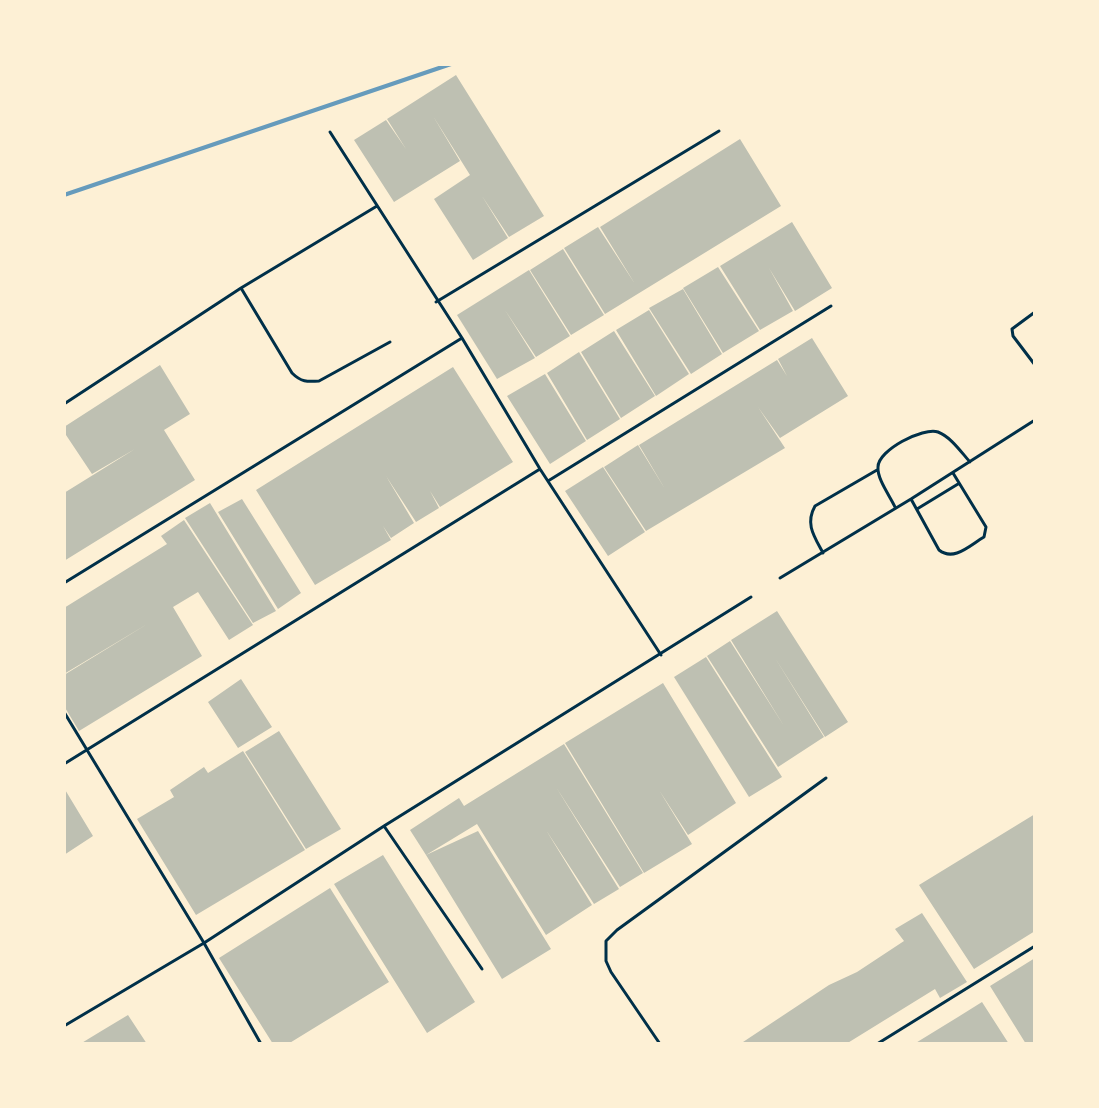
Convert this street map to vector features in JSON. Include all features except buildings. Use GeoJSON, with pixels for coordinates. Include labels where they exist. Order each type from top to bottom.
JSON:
{"type":"FeatureCollection","features":[{"type":"Feature","properties":{"kind":"lane"},"geometry":{"type":"LineString","coordinates":[[436,302],[719,131]]}},
{"type":"Feature","properties":{"kind":"lane"},"geometry":{"type":"LineString","coordinates":[[330,132],[436,302],[462,338],[540,469],[661,655]]}},
{"type":"Feature","properties":{"kind":"lane"},"geometry":{"type":"LineString","coordinates":[[64,404],[241,288],[377,206]]}},
{"type":"Feature","properties":{"kind":"lane"},"geometry":{"type":"LineString","coordinates":[[241,288],[292,373],[307,382],[319,381],[390,342]]}},
{"type":"Feature","properties":{"kind":"lane"},"geometry":{"type":"LineString","coordinates":[[548,481],[831,306]]}},
{"type":"Feature","properties":{"kind":"lane"},"geometry":{"type":"LineString","coordinates":[[1035,312],[1012,329],[1013,336],[1035,365]]}},
{"type":"Feature","properties":{"kind":"lane"},"geometry":{"type":"LineString","coordinates":[[64,583],[462,338]]}},
{"type":"Feature","properties":{"kind":"lane"},"geometry":{"type":"LineString","coordinates":[[780,578],[896,509],[1035,420]]}},
{"type":"Feature","properties":{"kind":"lane"},"geometry":{"type":"LineString","coordinates":[[823,553],[810,527],[810,515],[815,506],[877,470],[884,454],[922,431],[935,431],[947,437],[970,462]]}},
{"type":"Feature","properties":{"kind":"lane"},"geometry":{"type":"LineString","coordinates":[[64,764],[540,469]]}},
{"type":"Feature","properties":{"kind":"lane"},"geometry":{"type":"LineString","coordinates":[[877,470],[896,509]]}},
{"type":"Feature","properties":{"kind":"lane"},"geometry":{"type":"LineString","coordinates":[[911,499],[943,553],[953,556],[984,537],[986,527],[953,473]]}},
{"type":"Feature","properties":{"kind":"lane"},"geometry":{"type":"LineString","coordinates":[[916,510],[958,484]]}},
{"type":"Feature","properties":{"kind":"lane"},"geometry":{"type":"LineString","coordinates":[[64,1026],[204,943],[384,826],[751,597]]}},
{"type":"Feature","properties":{"kind":"lane"},"geometry":{"type":"LineString","coordinates":[[64,712],[204,943],[261,1044]]}},
{"type":"Feature","properties":{"kind":"lane"},"geometry":{"type":"LineString","coordinates":[[660,1044],[611,972],[606,961],[606,941],[826,778]]}},
{"type":"Feature","properties":{"kind":"lane"},"geometry":{"type":"LineString","coordinates":[[384,826],[482,969]]}},
{"type":"Feature","properties":{"kind":"lane"},"geometry":{"type":"LineString","coordinates":[[877,1044],[1035,946]]}},
{"type":"Feature","properties":{"kind":"waterway"},"geometry":{"type":"LineString","coordinates":[[64,195],[451,64]]}}]}
